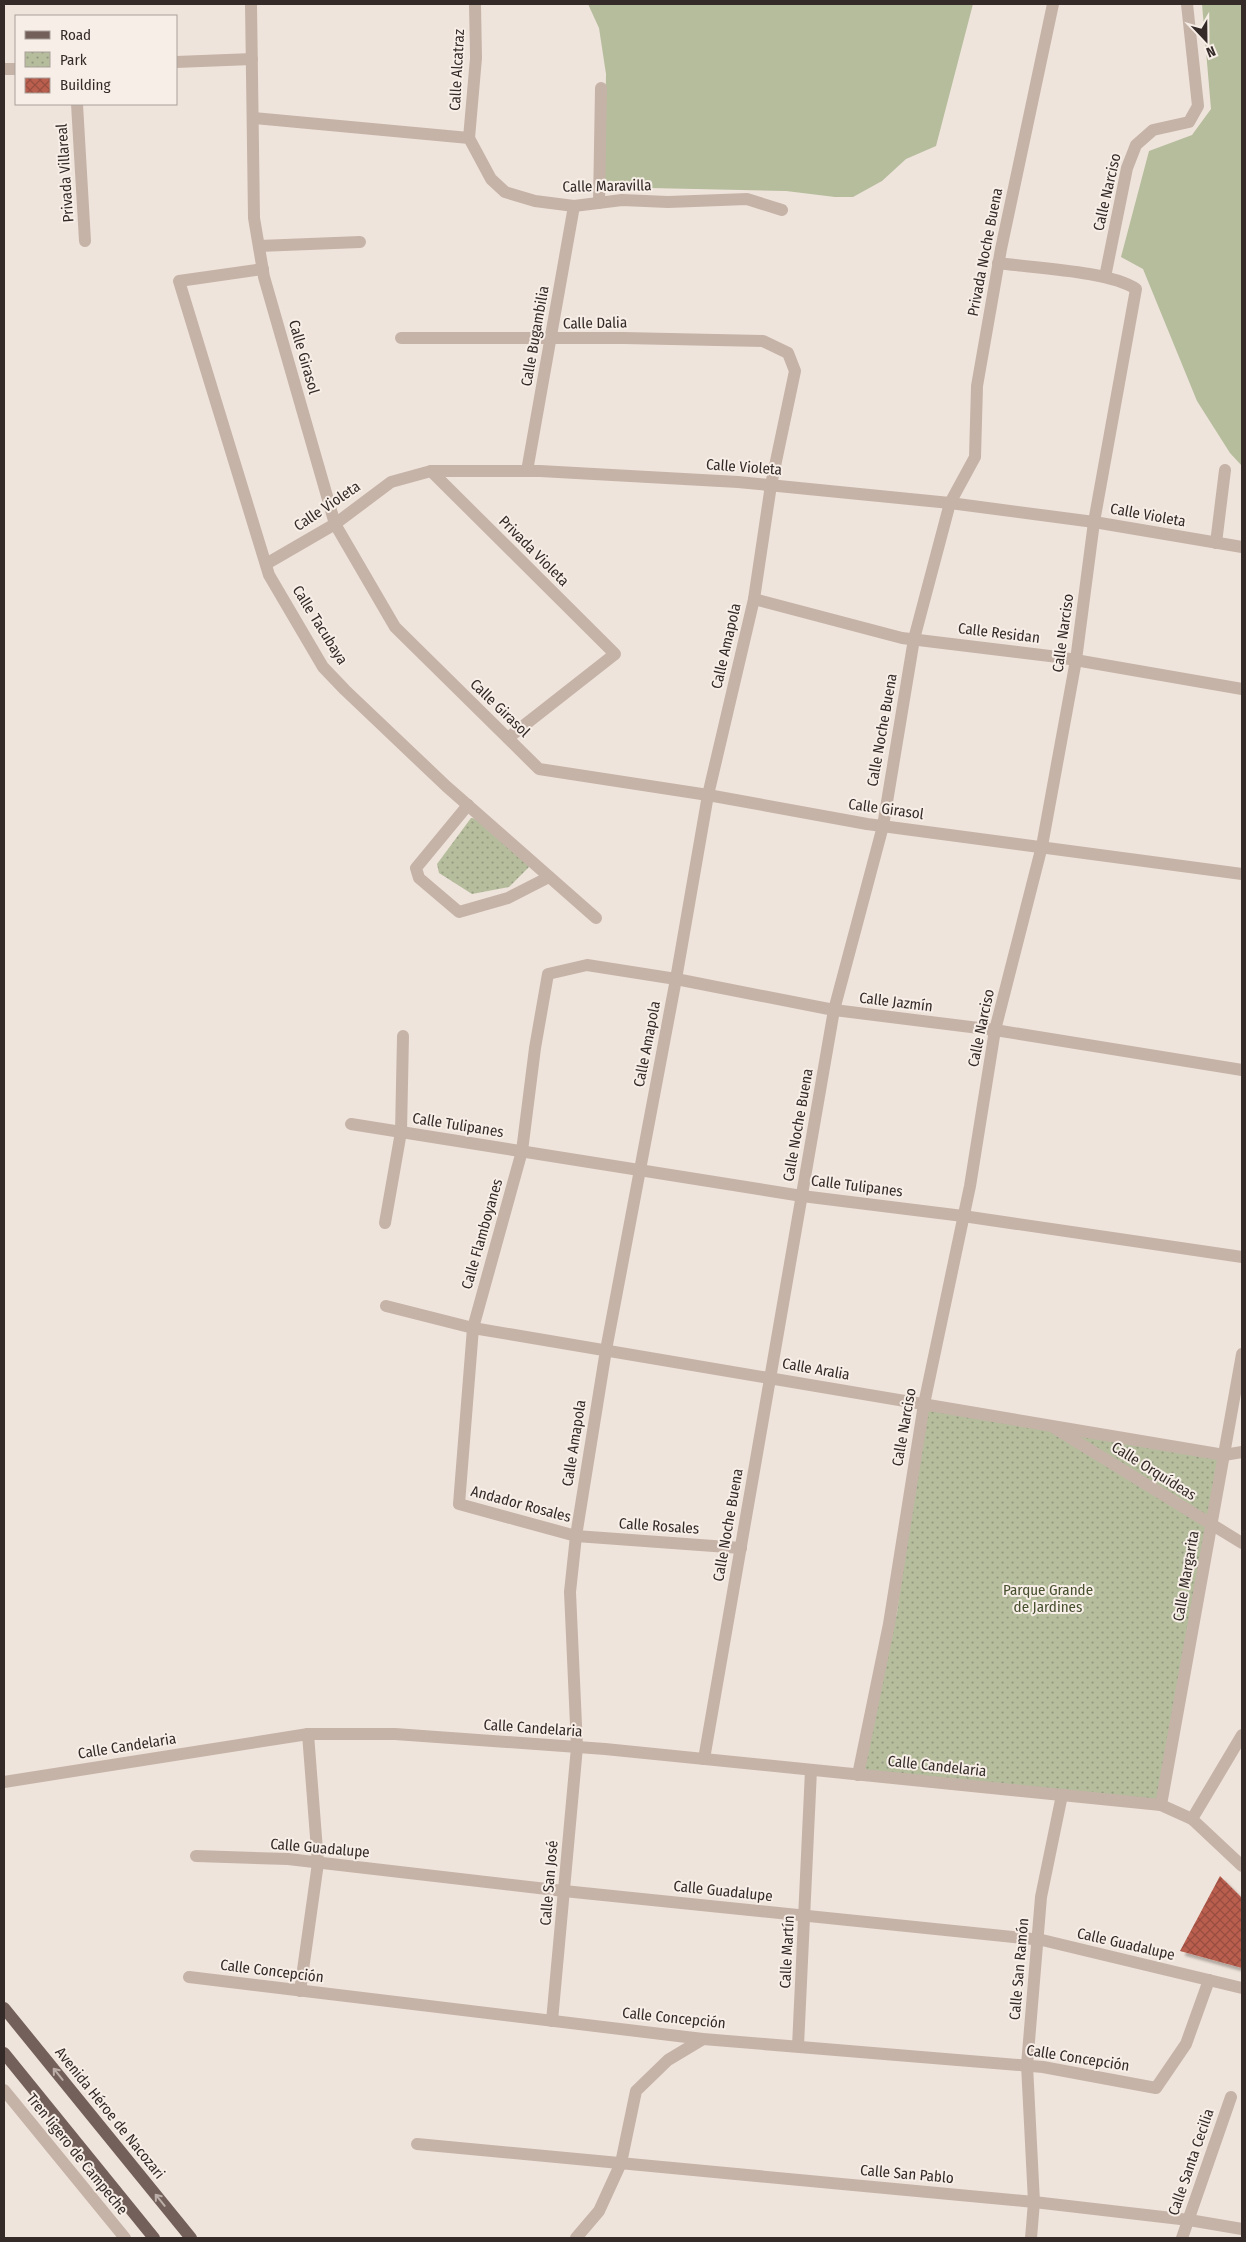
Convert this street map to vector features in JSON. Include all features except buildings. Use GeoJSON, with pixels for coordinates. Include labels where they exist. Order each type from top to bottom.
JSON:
{"type":"FeatureCollection","features":[{"type":"Feature","properties":{"kind":"main road","name":"Avenida Héroe de Nacozari"},"geometry":{"type":"LineString","coordinates":[[4,2008],[191,2238]]}},
{"type":"Feature","properties":{"kind":"main road"},"geometry":{"type":"LineString","coordinates":[[4,2053],[154,2238]]}},
{"type":"Feature","properties":{"kind":"street","name":"Calle Girasol"},"geometry":{"type":"LineString","coordinates":[[251,4],[254,218],[263,269],[335,524],[395,627],[539,769],[708,794],[882,826],[1242,874]]}},
{"type":"Feature","properties":{"kind":"street","name":"Calle Alcatraz"},"geometry":{"type":"LineString","coordinates":[[469,138],[476,58],[475,4]]}},
{"type":"Feature","properties":{"kind":"street","name":"Privada Noche Buena"},"geometry":{"type":"LineString","coordinates":[[950,503],[975,457],[977,386],[998,263],[1053,4]]}},
{"type":"Feature","properties":{"kind":"street","name":"Calle Narciso"},"geometry":{"type":"LineString","coordinates":[[858,1775],[889,1624],[924,1404],[963,1216],[995,1030],[1042,846],[1076,660],[1094,522],[1136,289],[1126,282],[1105,277],[1127,168],[1136,145],[1153,130],[1189,122],[1198,106],[1187,4]]}},
{"type":"Feature","properties":{"kind":"street"},"geometry":{"type":"LineString","coordinates":[[178,62],[252,59]]}},
{"type":"Feature","properties":{"kind":"street"},"geometry":{"type":"LineString","coordinates":[[599,203],[602,88]]}},
{"type":"Feature","properties":{"kind":"street","name":"Privada Villareal"},"geometry":{"type":"LineString","coordinates":[[77,105],[85,240]]}},
{"type":"Feature","properties":{"kind":"street"},"geometry":{"type":"LineString","coordinates":[[253,118],[469,138]]}},
{"type":"Feature","properties":{"kind":"street","name":"Calle Maravilla"},"geometry":{"type":"LineString","coordinates":[[469,138],[491,179],[505,192],[535,201],[574,206],[622,200],[668,202],[747,199],[782,210]]}},
{"type":"Feature","properties":{"kind":"street","name":"Calle Bugambilia"},"geometry":{"type":"LineString","coordinates":[[527,471],[574,206]]}},
{"type":"Feature","properties":{"kind":"street"},"geometry":{"type":"LineString","coordinates":[[259,246],[360,242]]}},
{"type":"Feature","properties":{"kind":"street"},"geometry":{"type":"LineString","coordinates":[[998,263],[1105,277]]}},
{"type":"Feature","properties":{"kind":"street","name":"Calle Tacubaya"},"geometry":{"type":"LineString","coordinates":[[263,269],[179,281],[269,575],[323,666],[345,690],[468,805],[596,918]]}},
{"type":"Feature","properties":{"kind":"street","name":"Calle Dalia"},"geometry":{"type":"LineString","coordinates":[[401,338],[624,338],[763,341],[788,353]]}},
{"type":"Feature","properties":{"kind":"street","name":"Calle Amapola"},"geometry":{"type":"LineString","coordinates":[[577,1747],[570,1592],[576,1536],[606,1350],[676,979],[708,794],[754,599],[771,485],[795,371],[788,353]]}},
{"type":"Feature","properties":{"kind":"street"},"geometry":{"type":"LineString","coordinates":[[1216,542],[1225,470]]}},
{"type":"Feature","properties":{"kind":"street","name":"Calle Violeta"},"geometry":{"type":"LineString","coordinates":[[266,564],[335,524],[391,482],[431,471],[527,471],[771,485],[950,503],[1094,522],[1242,547]]}},
{"type":"Feature","properties":{"kind":"street","name":"Privada Violeta"},"geometry":{"type":"LineString","coordinates":[[431,471],[615,654],[508,738]]}},
{"type":"Feature","properties":{"kind":"street","name":"Calle Noche Buena"},"geometry":{"type":"LineString","coordinates":[[704,1759],[834,1010],[882,826],[914,639],[950,503]]}},
{"type":"Feature","properties":{"kind":"street","name":"Calle Residan"},"geometry":{"type":"LineString","coordinates":[[754,599],[902,638],[1076,660],[1242,689]]}},
{"type":"Feature","properties":{"kind":"street"},"geometry":{"type":"LineString","coordinates":[[468,805],[416,868],[419,878],[459,912],[508,898],[549,877]]}},
{"type":"Feature","properties":{"kind":"street","name":"Calle Jazmín"},"geometry":{"type":"LineString","coordinates":[[548,974],[587,966],[676,979],[834,1010],[995,1030],[1242,1070]]}},
{"type":"Feature","properties":{"kind":"street","name":"Calle Flamboyanes"},"geometry":{"type":"LineString","coordinates":[[459,1504],[473,1328],[522,1151],[535,1048],[548,974]]}},
{"type":"Feature","properties":{"kind":"street"},"geometry":{"type":"LineString","coordinates":[[385,1223],[401,1132],[403,1036]]}},
{"type":"Feature","properties":{"kind":"street","name":"Calle Tulipanes"},"geometry":{"type":"LineString","coordinates":[[351,1124],[802,1196],[963,1216],[1242,1257]]}},
{"type":"Feature","properties":{"kind":"street","name":"Calle Aralia"},"geometry":{"type":"LineString","coordinates":[[386,1306],[473,1328],[1224,1455],[1242,1452]]}},
{"type":"Feature","properties":{"kind":"street","name":"Calle Margarita"},"geometry":{"type":"LineString","coordinates":[[1161,1805],[1242,1354]]}},
{"type":"Feature","properties":{"kind":"street","name":"Calle Orquídeas"},"geometry":{"type":"LineString","coordinates":[[1050,1425],[1242,1543]]}},
{"type":"Feature","properties":{"kind":"street","name":"Andador Rosales"},"geometry":{"type":"LineString","coordinates":[[459,1504],[576,1536]]}},
{"type":"Feature","properties":{"kind":"street","name":"Calle Rosales"},"geometry":{"type":"LineString","coordinates":[[576,1536],[740,1548]]}},
{"type":"Feature","properties":{"kind":"street"},"geometry":{"type":"LineString","coordinates":[[300,1990],[318,1863],[308,1734]]}},
{"type":"Feature","properties":{"kind":"street","name":"Calle Candelaria"},"geometry":{"type":"LineString","coordinates":[[4,1782],[308,1734],[395,1734],[577,1747],[1161,1805],[1192,1819],[1242,1866]]}},
{"type":"Feature","properties":{"kind":"street"},"geometry":{"type":"LineString","coordinates":[[1192,1819],[1242,1735]]}},
{"type":"Feature","properties":{"kind":"street","name":"Calle San José"},"geometry":{"type":"LineString","coordinates":[[552,2021],[577,1747]]}},
{"type":"Feature","properties":{"kind":"street","name":"Calle Martín"},"geometry":{"type":"LineString","coordinates":[[798,2046],[811,1770]]}},
{"type":"Feature","properties":{"kind":"street","name":"Calle San Ramón"},"geometry":{"type":"LineString","coordinates":[[1031,2238],[1034,2202],[1027,2065],[1041,1897],[1062,1795]]}},
{"type":"Feature","properties":{"kind":"street","name":"Calle Guadalupe"},"geometry":{"type":"LineString","coordinates":[[196,1856],[288,1859],[564,1891],[1038,1940],[1242,1988]]}},
{"type":"Feature","properties":{"kind":"street","name":"Calle Concepción"},"geometry":{"type":"LineString","coordinates":[[189,1977],[703,2039],[1027,2065],[1156,2088],[1186,2044],[1209,1980]]}},
{"type":"Feature","properties":{"kind":"street"},"geometry":{"type":"LineString","coordinates":[[576,2238],[599,2211],[621,2163],[636,2091],[668,2060],[703,2039]]}},
{"type":"Feature","properties":{"kind":"street","name":"Tren ligero de Campeche"},"geometry":{"type":"LineString","coordinates":[[4,2090],[125,2238]]}},
{"type":"Feature","properties":{"kind":"street","name":"Calle Santa Cecilia"},"geometry":{"type":"LineString","coordinates":[[1182,2238],[1231,2097]]}},
{"type":"Feature","properties":{"kind":"street","name":"Calle San Pablo"},"geometry":{"type":"LineString","coordinates":[[417,2144],[1034,2202],[1189,2220],[1242,2229]]}},
{"type":"Feature","properties":{"kind":"green space"},"geometry":{"type":"Polygon","coordinates":[[[588,4],[973,4],[936,146],[906,159],[882,181],[853,197],[835,197],[786,191],[604,187],[606,74],[599,28],[588,4]]]}},
{"type":"Feature","properties":{"kind":"green space"},"geometry":{"type":"Polygon","coordinates":[[[1202,4],[1242,4],[1242,466],[1230,453],[1197,401],[1143,269],[1121,257],[1149,151],[1192,135],[1211,109],[1202,4]]]}},
{"type":"Feature","properties":{"kind":"green space"},"geometry":{"type":"Polygon","coordinates":[[[471,818],[481,819],[530,866],[509,887],[472,894],[439,873],[437,864],[471,818]]]}},
{"type":"Feature","properties":{"kind":"green space","name":"Parque Grande de Jardines"},"geometry":{"type":"Polygon","coordinates":[[[924,1404],[1224,1455],[1161,1805],[858,1775],[897,1612],[924,1404]]]}}]}
